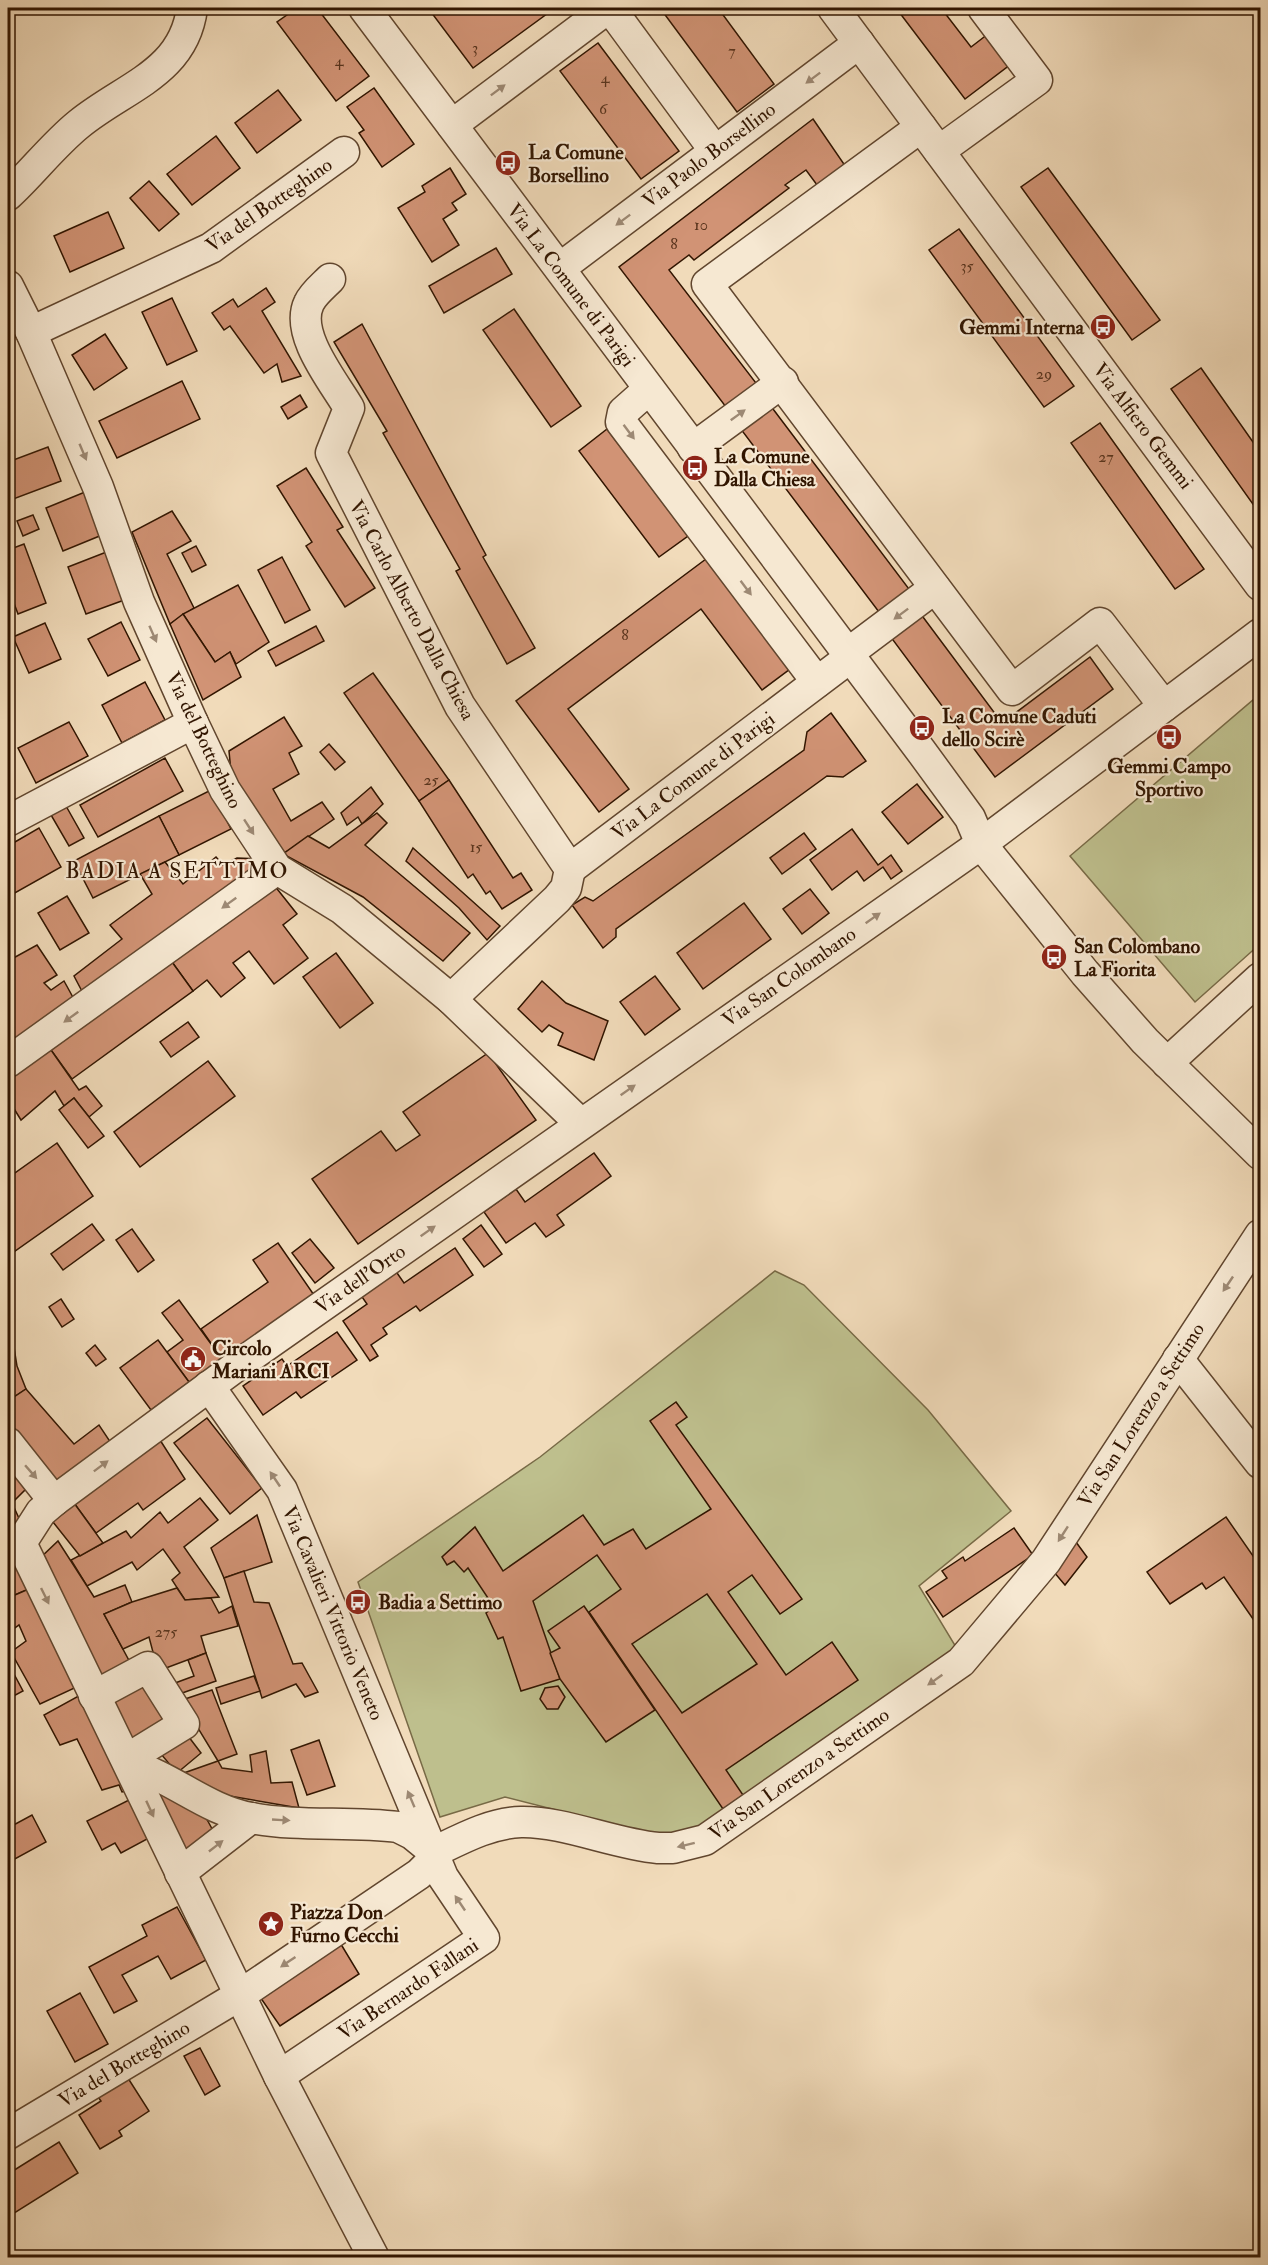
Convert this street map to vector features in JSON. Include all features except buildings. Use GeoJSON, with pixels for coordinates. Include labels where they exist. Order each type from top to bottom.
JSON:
{"type":"FeatureCollection","features":[{"type":"Feature","properties":{"kind":"street"},"geometry":{"type":"LineString","coordinates":[[8,195],[79,124],[174,56],[185,35],[192,8]]}},
{"type":"Feature","properties":{"kind":"street","name":"Via La Comune di Parigi"},"geometry":{"type":"LineString","coordinates":[[364,8],[970,818],[981,844]]}},
{"type":"Feature","properties":{"kind":"street"},"geometry":{"type":"LineString","coordinates":[[452,125],[609,8],[715,151]]}},
{"type":"Feature","properties":{"kind":"street","name":"Via Alfiero Gemmi"},"geometry":{"type":"LineString","coordinates":[[833,8],[1260,585]]}},
{"type":"Feature","properties":{"kind":"street"},"geometry":{"type":"LineString","coordinates":[[939,152],[1037,80],[984,8]]}},
{"type":"Feature","properties":{"kind":"street","name":"Via Paolo Borsellino"},"geometry":{"type":"LineString","coordinates":[[560,268],[859,43]]}},
{"type":"Feature","properties":{"kind":"street"},"geometry":{"type":"LineString","coordinates":[[921,128],[707,284],[783,382],[1012,690],[1100,623],[1164,706]]}},
{"type":"Feature","properties":{"kind":"street","name":"Via del Botteghino"},"geometry":{"type":"LineString","coordinates":[[31,332],[211,248],[344,152]]}},
{"type":"Feature","properties":{"kind":"street","name":"Via Carlo Alberto Dalla Chiesa"},"geometry":{"type":"LineString","coordinates":[[330,279],[309,303],[304,319],[315,351],[349,408],[331,453],[460,706],[570,869]]}},
{"type":"Feature","properties":{"kind":"street","name":"Via del Botteghino"},"geometry":{"type":"LineString","coordinates":[[8,286],[31,332],[98,487],[139,602],[193,723],[225,790],[277,869]]}},
{"type":"Feature","properties":{"kind":"street"},"geometry":{"type":"LineString","coordinates":[[693,448],[783,382]]}},
{"type":"Feature","properties":{"kind":"street"},"geometry":{"type":"LineString","coordinates":[[649,389],[623,412],[621,422],[817,682]]}},
{"type":"Feature","properties":{"kind":"street"},"geometry":{"type":"LineString","coordinates":[[848,656],[855,648],[935,588]]}},
{"type":"Feature","properties":{"kind":"street"},"geometry":{"type":"LineString","coordinates":[[1260,634],[981,844],[1085,973],[1167,1063],[1260,1154]]}},
{"type":"Feature","properties":{"kind":"street","name":"Via La Comune di Parigi"},"geometry":{"type":"LineString","coordinates":[[570,869],[848,656]]}},
{"type":"Feature","properties":{"kind":"street"},"geometry":{"type":"LineString","coordinates":[[8,821],[193,723]]}},
{"type":"Feature","properties":{"kind":"street","name":"Via San Colombano"},"geometry":{"type":"LineString","coordinates":[[580,1124],[981,844]]}},
{"type":"Feature","properties":{"kind":"street"},"geometry":{"type":"LineString","coordinates":[[8,1062],[277,869],[342,909],[451,999],[580,1124]]}},
{"type":"Feature","properties":{"kind":"street"},"geometry":{"type":"LineString","coordinates":[[451,999],[557,899],[566,888],[570,878],[570,869]]}},
{"type":"Feature","properties":{"kind":"street"},"geometry":{"type":"LineString","coordinates":[[1167,1063],[1260,978]]}},
{"type":"Feature","properties":{"kind":"street","name":"Via dell'Orto"},"geometry":{"type":"LineString","coordinates":[[54,1501],[209,1386],[580,1124]]}},
{"type":"Feature","properties":{"kind":"street","name":"Via San Lorenzo a Settimo"},"geometry":{"type":"LineString","coordinates":[[434,1852],[466,1836],[518,1822],[545,1824],[651,1847],[673,1848],[705,1840],[961,1662],[1046,1561],[1260,1235]]}},
{"type":"Feature","properties":{"kind":"street"},"geometry":{"type":"LineString","coordinates":[[1178,1359],[1260,1463]]}},
{"type":"Feature","properties":{"kind":"street","name":"Via Cavalieri Vittorio Veneto"},"geometry":{"type":"LineString","coordinates":[[209,1386],[282,1490],[434,1852]]}},
{"type":"Feature","properties":{"kind":"street"},"geometry":{"type":"LineString","coordinates":[[8,1443],[54,1501],[41,1512],[14,1546],[129,1762],[180,1873],[279,2076],[374,2258]]}},
{"type":"Feature","properties":{"kind":"street"},"geometry":{"type":"LineString","coordinates":[[94,1696],[147,1667],[184,1724],[129,1762]]}},
{"type":"Feature","properties":{"kind":"street"},"geometry":{"type":"LineString","coordinates":[[129,1762],[158,1775],[201,1801],[251,1818],[398,1827],[412,1834],[434,1852],[428,1865],[419,1874],[240,1995]]}},
{"type":"Feature","properties":{"kind":"street"},"geometry":{"type":"LineString","coordinates":[[180,1873],[251,1818]]}},
{"type":"Feature","properties":{"kind":"street","name":"Via Bernardo Fallani"},"geometry":{"type":"LineString","coordinates":[[279,2076],[484,1938],[443,1877],[434,1852]]}},
{"type":"Feature","properties":{"kind":"street","name":"Via del Botteghino"},"geometry":{"type":"LineString","coordinates":[[8,2134],[240,1995]]}},
{"type":"Feature","properties":{"kind":"green space"},"geometry":{"type":"Polygon","coordinates":[[[1260,694],[1260,944],[1195,1002],[1070,856],[1260,694]]]}},
{"type":"Feature","properties":{"kind":"green space"},"geometry":{"type":"Polygon","coordinates":[[[775,1271],[804,1285],[928,1410],[1011,1511],[919,1586],[959,1652],[698,1830],[658,1836],[505,1797],[440,1817],[358,1582],[540,1457],[775,1271]]]}},
{"type":"Feature","properties":{"kind":"place","name":"La Comune Borsellino"},"geometry":{"type":"Point","coordinates":[508,163]}},
{"type":"Feature","properties":{"kind":"place","name":"Gemmi Interna"},"geometry":{"type":"Point","coordinates":[1103,327]}},
{"type":"Feature","properties":{"kind":"place","name":"La Comune Dalla Chiesa"},"geometry":{"type":"Point","coordinates":[695,468]}},
{"type":"Feature","properties":{"kind":"place","name":"La Comune Caduti dello Scirè"},"geometry":{"type":"Point","coordinates":[922,728]}},
{"type":"Feature","properties":{"kind":"place","name":"Gemmi Campo Sportivo"},"geometry":{"type":"Point","coordinates":[1169,737]}},
{"type":"Feature","properties":{"kind":"place","name":"San Colombano La Fiorita"},"geometry":{"type":"Point","coordinates":[1054,957]}},
{"type":"Feature","properties":{"kind":"place","name":"Circolo Mariani ARCI"},"geometry":{"type":"Point","coordinates":[193,1359]}},
{"type":"Feature","properties":{"kind":"place","name":"Badia a Settimo"},"geometry":{"type":"Point","coordinates":[358,1602]}},
{"type":"Feature","properties":{"kind":"place","name":"Piazza Don Furno Cecchi"},"geometry":{"type":"Point","coordinates":[271,1924]}},
{"type":"Feature","properties":{"kind":"district","name":"BADIA A SETTIMO"},"geometry":{"type":"Point","coordinates":[177,871]}}]}
